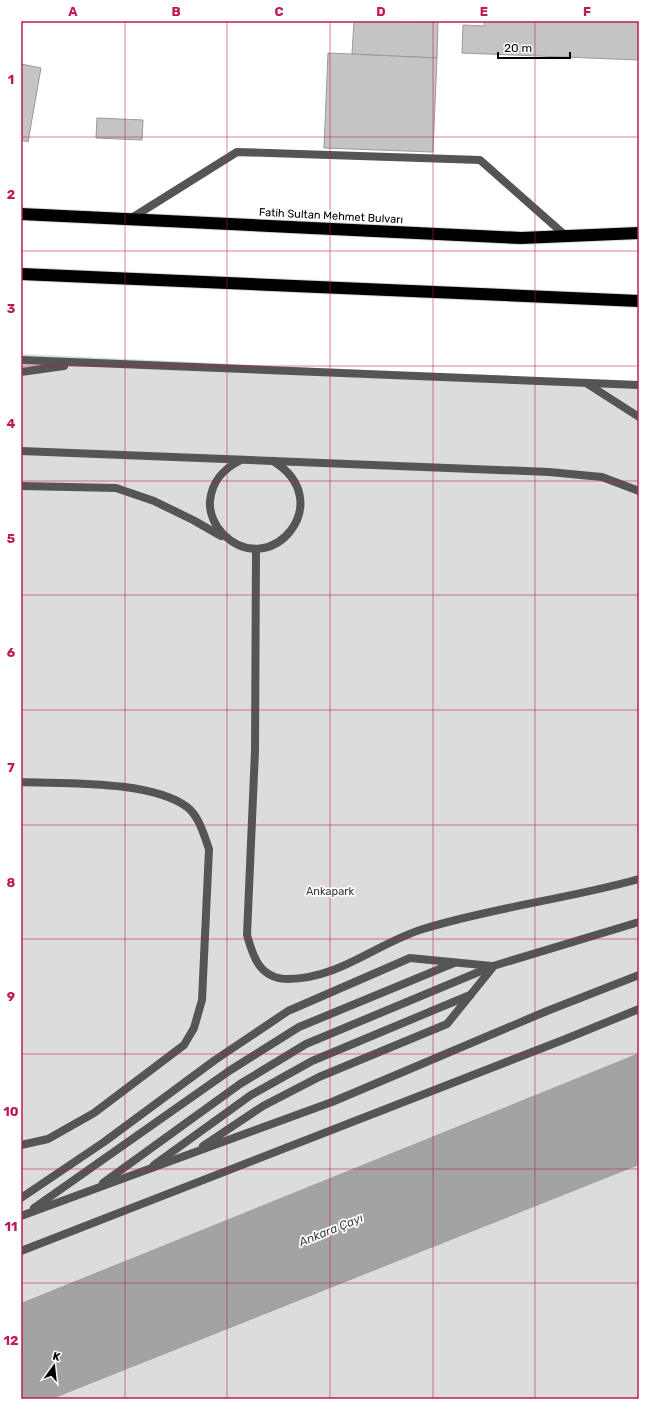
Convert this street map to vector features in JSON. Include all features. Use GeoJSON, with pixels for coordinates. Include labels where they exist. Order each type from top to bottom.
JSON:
{"type":"FeatureCollection","features":[{"type":"Feature","properties":{"kind":"highway","name":"Fatih Sultan Mehmet Bulvarı"},"geometry":{"type":"LineString","coordinates":[[21,214],[521,238],[639,233]]}},
{"type":"Feature","properties":{"kind":"highway"},"geometry":{"type":"LineString","coordinates":[[21,274],[639,301]]}},
{"type":"Feature","properties":{"kind":"lane"},"geometry":{"type":"LineString","coordinates":[[129,220],[237,152],[480,160],[566,236]]}},
{"type":"Feature","properties":{"kind":"lane"},"geometry":{"type":"LineString","coordinates":[[21,360],[639,385]]}},
{"type":"Feature","properties":{"kind":"lane"},"geometry":{"type":"LineString","coordinates":[[21,372],[87,363]]}},
{"type":"Feature","properties":{"kind":"lane"},"geometry":{"type":"LineString","coordinates":[[586,383],[639,417]]}},
{"type":"Feature","properties":{"kind":"lane"},"geometry":{"type":"LineString","coordinates":[[21,451],[549,472],[602,477],[639,491]]}},
{"type":"Feature","properties":{"kind":"lane"},"geometry":{"type":"LineString","coordinates":[[229,540],[219,530],[212,518],[210,503],[212,489],[219,476],[229,466],[243,460]]}},
{"type":"Feature","properties":{"kind":"lane"},"geometry":{"type":"LineString","coordinates":[[21,486],[116,488],[160,504],[242,547],[256,549],[271,546],[283,540],[293,529],[299,517],[301,503],[299,489],[292,477],[282,467],[273,461]]}},
{"type":"Feature","properties":{"kind":"lane"},"geometry":{"type":"LineString","coordinates":[[256,549],[255,751],[247,935],[252,955],[260,967],[270,974],[287,979],[322,975],[422,929],[470,916],[599,890],[639,879]]}},
{"type":"Feature","properties":{"kind":"lane"},"geometry":{"type":"LineString","coordinates":[[21,782],[94,785],[164,795],[188,807],[202,827],[209,850],[202,1000],[194,1028],[184,1045],[94,1113],[48,1139],[21,1145]]}},
{"type":"Feature","properties":{"kind":"lane"},"geometry":{"type":"LineString","coordinates":[[96,1188],[240,1084],[306,1044],[493,966],[639,922]]}},
{"type":"Feature","properties":{"kind":"lane"},"geometry":{"type":"LineString","coordinates":[[21,1198],[104,1142],[215,1060],[288,1011],[410,958],[493,966]]}},
{"type":"Feature","properties":{"kind":"lane"},"geometry":{"type":"LineString","coordinates":[[23,1215],[229,1071],[298,1027],[455,962]]}},
{"type":"Feature","properties":{"kind":"lane"},"geometry":{"type":"LineString","coordinates":[[192,1153],[263,1106],[312,1080],[447,1024],[493,966]]}},
{"type":"Feature","properties":{"kind":"lane"},"geometry":{"type":"LineString","coordinates":[[23,1215],[332,1102],[548,1010],[639,974]]}},
{"type":"Feature","properties":{"kind":"lane"},"geometry":{"type":"LineString","coordinates":[[144,1172],[250,1095],[312,1061],[470,995]]}},
{"type":"Feature","properties":{"kind":"lane"},"geometry":{"type":"LineString","coordinates":[[21,1251],[548,1046],[639,1009]]}},
{"type":"Feature","properties":{"kind":"green space","name":"Ankapark"},"geometry":{"type":"Polygon","coordinates":[[[21,354],[639,383],[639,1399],[21,1399],[21,354]]]}},
{"type":"Feature","properties":{"kind":"water","name":"Ankara Çayı"},"geometry":{"type":"Polygon","coordinates":[[[639,1053],[639,1165],[52,1399],[21,1399],[21,1303],[639,1053]]]}},
{"type":"Feature","properties":{"kind":"building"},"geometry":{"type":"Polygon","coordinates":[[[354,21],[438,22],[437,58],[352,54],[354,21]]]}},
{"type":"Feature","properties":{"kind":"building"},"geometry":{"type":"Polygon","coordinates":[[[484,21],[639,21],[639,60],[462,53],[463,25],[484,26],[484,21]]]}},
{"type":"Feature","properties":{"kind":"building"},"geometry":{"type":"Polygon","coordinates":[[[328,53],[437,58],[433,152],[324,148],[328,53]]]}},
{"type":"Feature","properties":{"kind":"building"},"geometry":{"type":"Polygon","coordinates":[[[21,64],[41,68],[28,142],[21,140],[21,64]]]}},
{"type":"Feature","properties":{"kind":"building"},"geometry":{"type":"Polygon","coordinates":[[[97,118],[143,120],[142,140],[96,138],[97,118]]]}}]}
